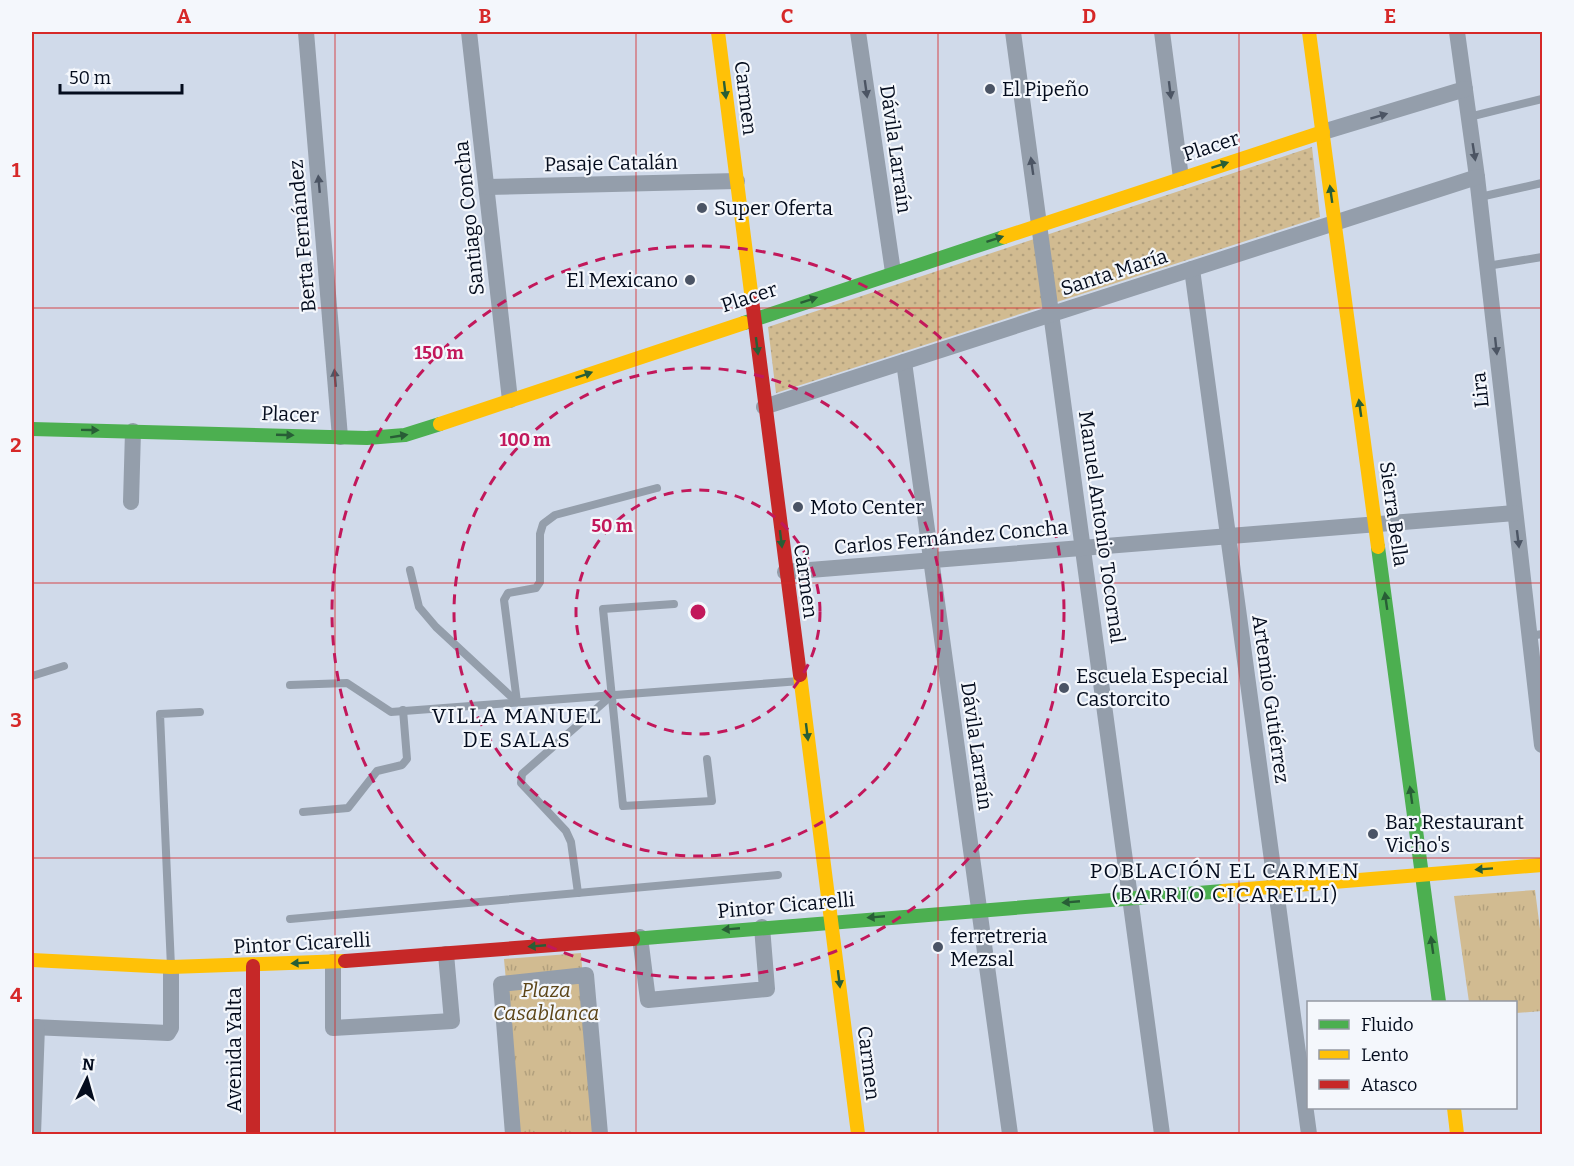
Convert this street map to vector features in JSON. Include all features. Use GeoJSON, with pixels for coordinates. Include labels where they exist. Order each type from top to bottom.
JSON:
{"type":"FeatureCollection","features":[{"type":"Feature","properties":{"kind":"street","name":"Berta Fernández"},"geometry":{"type":"LineString","coordinates":[[306,32],[340,436]]}},
{"type":"Feature","properties":{"kind":"street","name":"Santiago Concha"},"geometry":{"type":"LineString","coordinates":[[470,32],[510,400]]}},
{"type":"Feature","properties":{"kind":"street","name":"Carmen"},"geometry":{"type":"LineString","coordinates":[[718,32],[858,1134]]}},
{"type":"Feature","properties":{"kind":"street","name":"Dávila Larraín"},"geometry":{"type":"LineString","coordinates":[[858,32],[892,272]]}},
{"type":"Feature","properties":{"kind":"street","name":"Manuel Antonio Tocornal"},"geometry":{"type":"LineString","coordinates":[[1013,32],[1162,1134]]}},
{"type":"Feature","properties":{"kind":"street"},"geometry":{"type":"LineString","coordinates":[[1162,32],[1181,178]]}},
{"type":"Feature","properties":{"kind":"street","name":"Sierra Bella"},"geometry":{"type":"LineString","coordinates":[[1309,32],[1439,1001]]}},
{"type":"Feature","properties":{"kind":"street","name":"Lira"},"geometry":{"type":"LineString","coordinates":[[1457,32],[1477,177],[1515,513],[1536,635],[1542,745]]}},
{"type":"Feature","properties":{"kind":"street","name":"Placer"},"geometry":{"type":"LineString","coordinates":[[32,429],[395,437],[1181,178],[1465,89]]}},
{"type":"Feature","properties":{"kind":"street","name":"Santa María"},"geometry":{"type":"LineString","coordinates":[[764,407],[1477,177]]}},
{"type":"Feature","properties":{"kind":"street","name":"Pasaje Catalán"},"geometry":{"type":"LineString","coordinates":[[487,187],[737,181]]}},
{"type":"Feature","properties":{"kind":"street","name":"Artemio Gutiérrez"},"geometry":{"type":"LineString","coordinates":[[1192,269],[1309,1134]]}},
{"type":"Feature","properties":{"kind":"street","name":"Dávila Larraín"},"geometry":{"type":"LineString","coordinates":[[904,362],[1010,1134]]}},
{"type":"Feature","properties":{"kind":"street"},"geometry":{"type":"LineString","coordinates":[[131,502],[133,431]]}},
{"type":"Feature","properties":{"kind":"street","name":"Carlos Fernández Concha"},"geometry":{"type":"LineString","coordinates":[[785,572],[1515,513]]}},
{"type":"Feature","properties":{"kind":"street","name":"Pintor Cicarelli"},"geometry":{"type":"LineString","coordinates":[[32,960],[171,967],[333,962],[1542,865]]}},
{"type":"Feature","properties":{"kind":"street"},"geometry":{"type":"LineString","coordinates":[[640,937],[648,1000],[767,989],[762,927]]}},
{"type":"Feature","properties":{"kind":"street"},"geometry":{"type":"LineString","coordinates":[[333,962],[333,1028],[452,1021],[446,954]]}},
{"type":"Feature","properties":{"kind":"street","name":"Avenida Yalta"},"geometry":{"type":"LineString","coordinates":[[253,966],[254,1134]]}},
{"type":"Feature","properties":{"kind":"street"},"geometry":{"type":"LineString","coordinates":[[33,1134],[34,1027],[168,1033],[171,1028],[171,967]]}},
{"type":"Feature","properties":{"kind":"street"},"geometry":{"type":"LineString","coordinates":[[513,1134],[501,984],[586,975],[600,1134]]}},
{"type":"Feature","properties":{"kind":"street"},"geometry":{"type":"LineString","coordinates":[[1454,1109],[1458,1134]]}},
{"type":"Feature","properties":{"kind":"lane"},"geometry":{"type":"LineString","coordinates":[[1468,117],[1542,99]]}},
{"type":"Feature","properties":{"kind":"lane"},"geometry":{"type":"LineString","coordinates":[[1479,197],[1542,183]]}},
{"type":"Feature","properties":{"kind":"lane"},"geometry":{"type":"LineString","coordinates":[[1487,266],[1542,257]]}},
{"type":"Feature","properties":{"kind":"lane"},"geometry":{"type":"LineString","coordinates":[[517,702],[504,600],[508,593],[536,588],[540,582],[540,534],[543,524],[555,515],[657,488]]}},
{"type":"Feature","properties":{"kind":"lane"},"geometry":{"type":"LineString","coordinates":[[410,570],[419,607],[517,702]]}},
{"type":"Feature","properties":{"kind":"lane"},"geometry":{"type":"LineString","coordinates":[[674,604],[603,609],[622,806],[712,801],[707,759]]}},
{"type":"Feature","properties":{"kind":"lane"},"geometry":{"type":"LineString","coordinates":[[32,676],[64,666]]}},
{"type":"Feature","properties":{"kind":"lane"},"geometry":{"type":"LineString","coordinates":[[290,685],[347,683],[391,711],[800,681]]}},
{"type":"Feature","properties":{"kind":"lane"},"geometry":{"type":"LineString","coordinates":[[578,893],[571,842],[566,831],[521,783],[522,774],[612,696]]}},
{"type":"Feature","properties":{"kind":"lane"},"geometry":{"type":"LineString","coordinates":[[303,812],[348,808],[377,771],[402,765],[407,759],[403,710]]}},
{"type":"Feature","properties":{"kind":"lane"},"geometry":{"type":"LineString","coordinates":[[171,967],[160,714],[200,712]]}},
{"type":"Feature","properties":{"kind":"lane"},"geometry":{"type":"LineString","coordinates":[[290,919],[778,874]]}},
{"type":"Feature","properties":{"kind":"green space"},"geometry":{"type":"Polygon","coordinates":[[[1312,147],[1320,217],[776,393],[768,327],[1312,147]]]}},
{"type":"Feature","properties":{"kind":"green space"},"geometry":{"type":"Polygon","coordinates":[[[1535,890],[1542,945],[1542,1011],[1517,1013],[1517,1001],[1469,1001],[1454,896],[1535,890]]]}},
{"type":"Feature","properties":{"kind":"green space","name":"Plaza Casablanca"},"geometry":{"type":"Polygon","coordinates":[[[581,953],[594,1134],[520,1134],[504,959],[581,953]]]}},
{"type":"Feature","properties":{"kind":"traffic: fast"},"geometry":{"type":"LineString","coordinates":[[744,323],[1004,237]]}},
{"type":"Feature","properties":{"kind":"traffic: fast"},"geometry":{"type":"LineString","coordinates":[[32,429],[367,438],[405,435],[440,424]]}},
{"type":"Feature","properties":{"kind":"traffic: fast"},"geometry":{"type":"LineString","coordinates":[[1378,547],[1439,1001]]}},
{"type":"Feature","properties":{"kind":"traffic: fast"},"geometry":{"type":"LineString","coordinates":[[633,939],[1223,891]]}},
{"type":"Feature","properties":{"kind":"traffic: slow"},"geometry":{"type":"LineString","coordinates":[[718,32],[752,300]]}},
{"type":"Feature","properties":{"kind":"traffic: slow"},"geometry":{"type":"LineString","coordinates":[[1309,32],[1378,547]]}},
{"type":"Feature","properties":{"kind":"traffic: slow"},"geometry":{"type":"LineString","coordinates":[[1004,237],[1323,132]]}},
{"type":"Feature","properties":{"kind":"traffic: slow"},"geometry":{"type":"LineString","coordinates":[[440,424],[744,323]]}},
{"type":"Feature","properties":{"kind":"traffic: slow"},"geometry":{"type":"LineString","coordinates":[[800,675],[858,1134]]}},
{"type":"Feature","properties":{"kind":"traffic: slow"},"geometry":{"type":"LineString","coordinates":[[1223,891],[1542,865]]}},
{"type":"Feature","properties":{"kind":"traffic: slow"},"geometry":{"type":"LineString","coordinates":[[32,960],[171,967],[345,961]]}},
{"type":"Feature","properties":{"kind":"traffic: slow"},"geometry":{"type":"LineString","coordinates":[[1454,1109],[1457,1134]]}},
{"type":"Feature","properties":{"kind":"traffic: jam"},"geometry":{"type":"LineString","coordinates":[[752,300],[800,675]]}},
{"type":"Feature","properties":{"kind":"traffic: jam"},"geometry":{"type":"LineString","coordinates":[[345,961],[633,939]]}},
{"type":"Feature","properties":{"kind":"traffic: jam"},"geometry":{"type":"LineString","coordinates":[[253,966],[253,1134]]}},
{"type":"Feature","properties":{"kind":"place","name":"El Pipeño"},"geometry":{"type":"Point","coordinates":[990,89]}},
{"type":"Feature","properties":{"kind":"place","name":"Super Oferta"},"geometry":{"type":"Point","coordinates":[702,208]}},
{"type":"Feature","properties":{"kind":"place","name":"El Mexicano"},"geometry":{"type":"Point","coordinates":[690,280]}},
{"type":"Feature","properties":{"kind":"place","name":"Moto Center"},"geometry":{"type":"Point","coordinates":[798,507]}},
{"type":"Feature","properties":{"kind":"place","name":"Escuela Especial Castorcito"},"geometry":{"type":"Point","coordinates":[1064,688]}},
{"type":"Feature","properties":{"kind":"place","name":"Bar Restaurant Vicho's"},"geometry":{"type":"Point","coordinates":[1373,834]}},
{"type":"Feature","properties":{"kind":"place","name":"ferretreria Mezsal"},"geometry":{"type":"Point","coordinates":[938,947]}},
{"type":"Feature","properties":{"kind":"district","name":"VILLA MANUEL DE SALAS"},"geometry":{"type":"Point","coordinates":[517,728]}},
{"type":"Feature","properties":{"kind":"district","name":"POBLACIÓN EL CARMEN (BARRIO CICARELLI)"},"geometry":{"type":"Point","coordinates":[1225,883]}}]}
